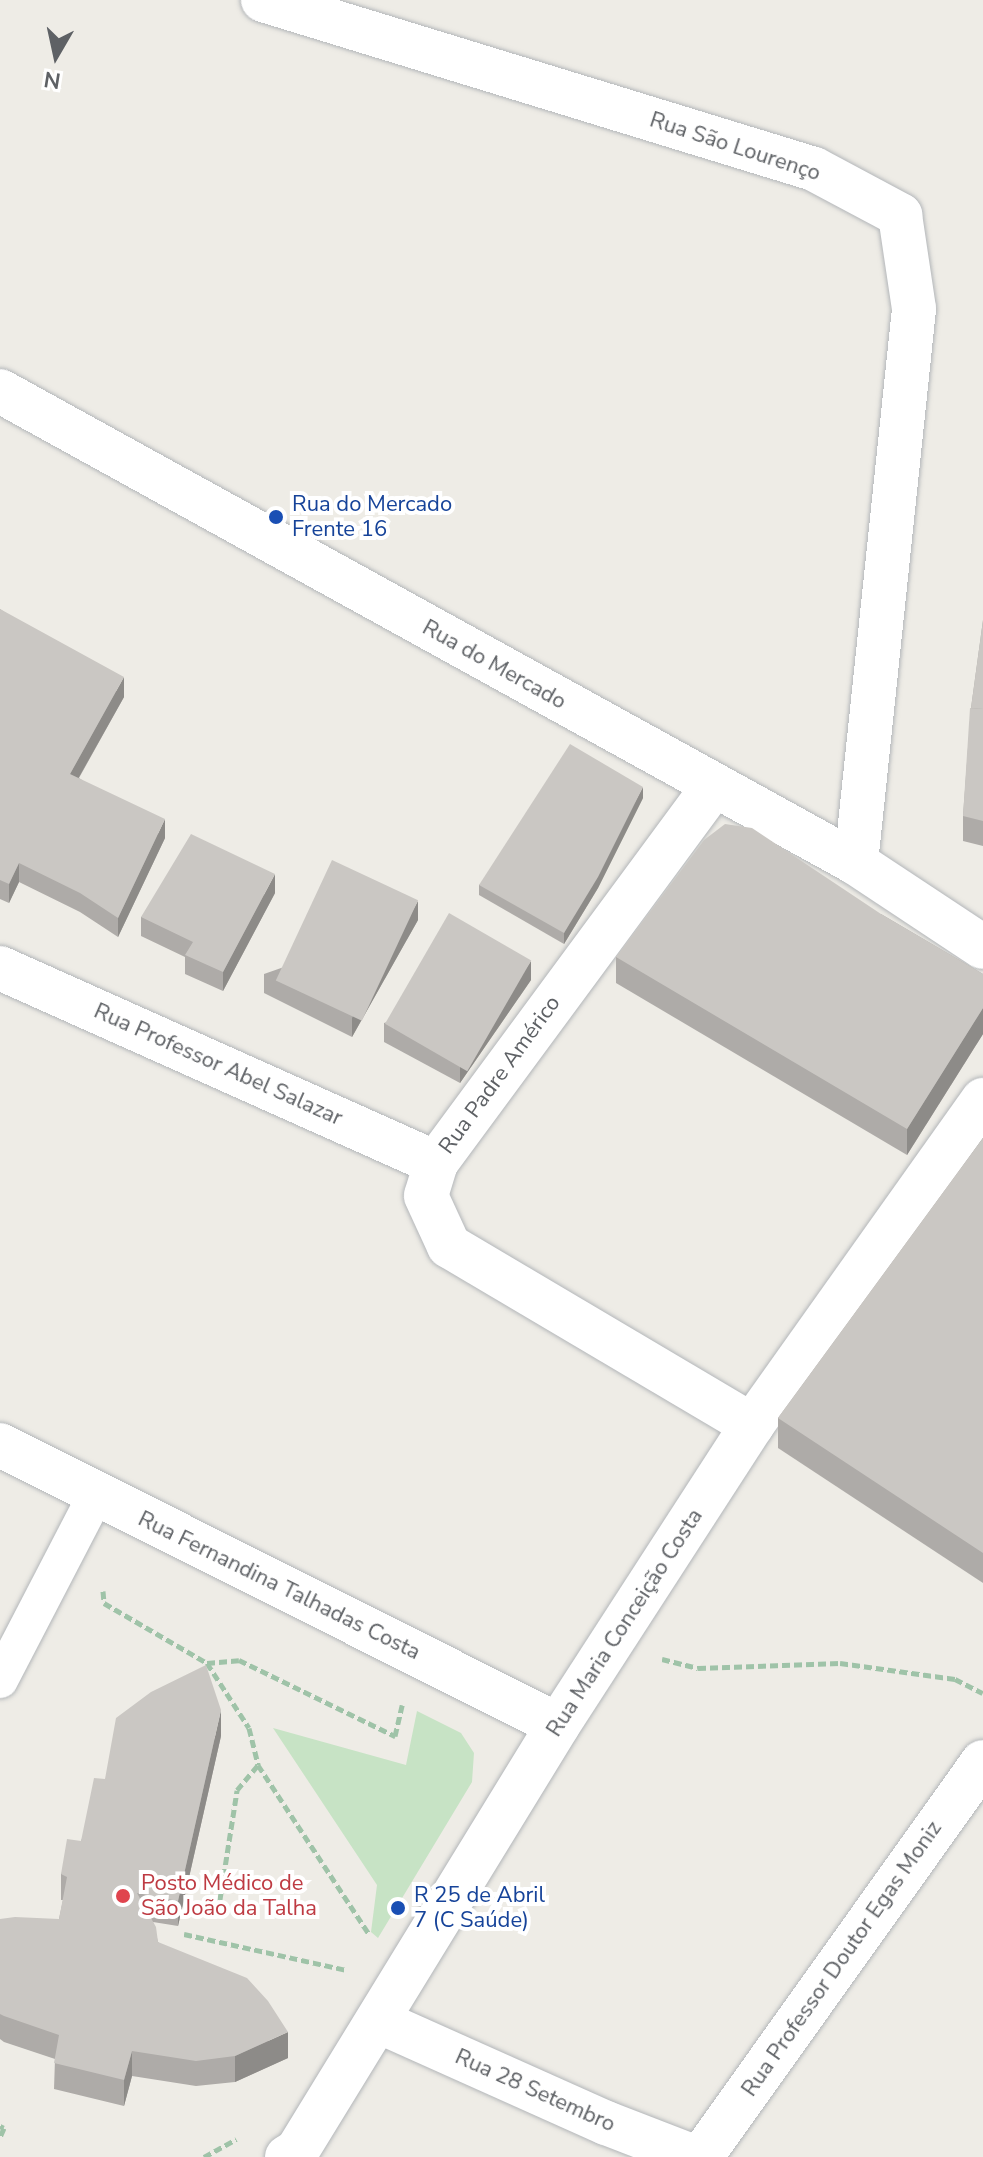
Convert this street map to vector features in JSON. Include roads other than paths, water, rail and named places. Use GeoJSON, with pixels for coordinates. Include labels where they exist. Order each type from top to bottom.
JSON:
{"type":"FeatureCollection","features":[{"type":"Feature","properties":{"kind":"street","name":"Rua São Lourenço"},"geometry":{"type":"LineString","coordinates":[[263,0],[814,169],[900,215],[914,309],[856,863]]}},
{"type":"Feature","properties":{"kind":"street","name":"Rua do Mercado"},"geometry":{"type":"LineString","coordinates":[[0,391],[713,787],[856,863],[983,947]]}},
{"type":"Feature","properties":{"kind":"street","name":"Rua Padre Américo"},"geometry":{"type":"LineString","coordinates":[[713,787],[436,1163],[426,1196],[449,1246],[752,1425]]}},
{"type":"Feature","properties":{"kind":"street","name":"Rua Professor Abel Salazar"},"geometry":{"type":"LineString","coordinates":[[0,968],[436,1163]]}},
{"type":"Feature","properties":{"kind":"street","name":"Rua Maria Conceição Costa"},"geometry":{"type":"LineString","coordinates":[[287,2157],[297,2151],[558,1725],[752,1425],[983,1100]]}},
{"type":"Feature","properties":{"kind":"street","name":"Rua Fernandina Talhadas Costa"},"geometry":{"type":"LineString","coordinates":[[0,1445],[558,1725]]}},
{"type":"Feature","properties":{"kind":"street","name":"Rua Professor Doutor Egas Moniz"},"geometry":{"type":"LineString","coordinates":[[701,2157],[983,1762]]}},
{"type":"Feature","properties":{"kind":"street","name":"Rua 28 Setembro"},"geometry":{"type":"LineString","coordinates":[[378,2021],[599,2140],[694,2157]]}},
{"type":"Feature","properties":{"kind":"lane"},"geometry":{"type":"LineString","coordinates":[[0,1680],[96,1495]]}},
{"type":"Feature","properties":{"kind":"place","name":"Rua do Mercado Frente 16"},"geometry":{"type":"Point","coordinates":[276,517]}},
{"type":"Feature","properties":{"kind":"place","name":"Posto Médico de São João da Talha"},"geometry":{"type":"Point","coordinates":[123,1896]}},
{"type":"Feature","properties":{"kind":"place","name":"R 25 de Abril 7 (C Saúde)"},"geometry":{"type":"Point","coordinates":[398,1908]}}]}
